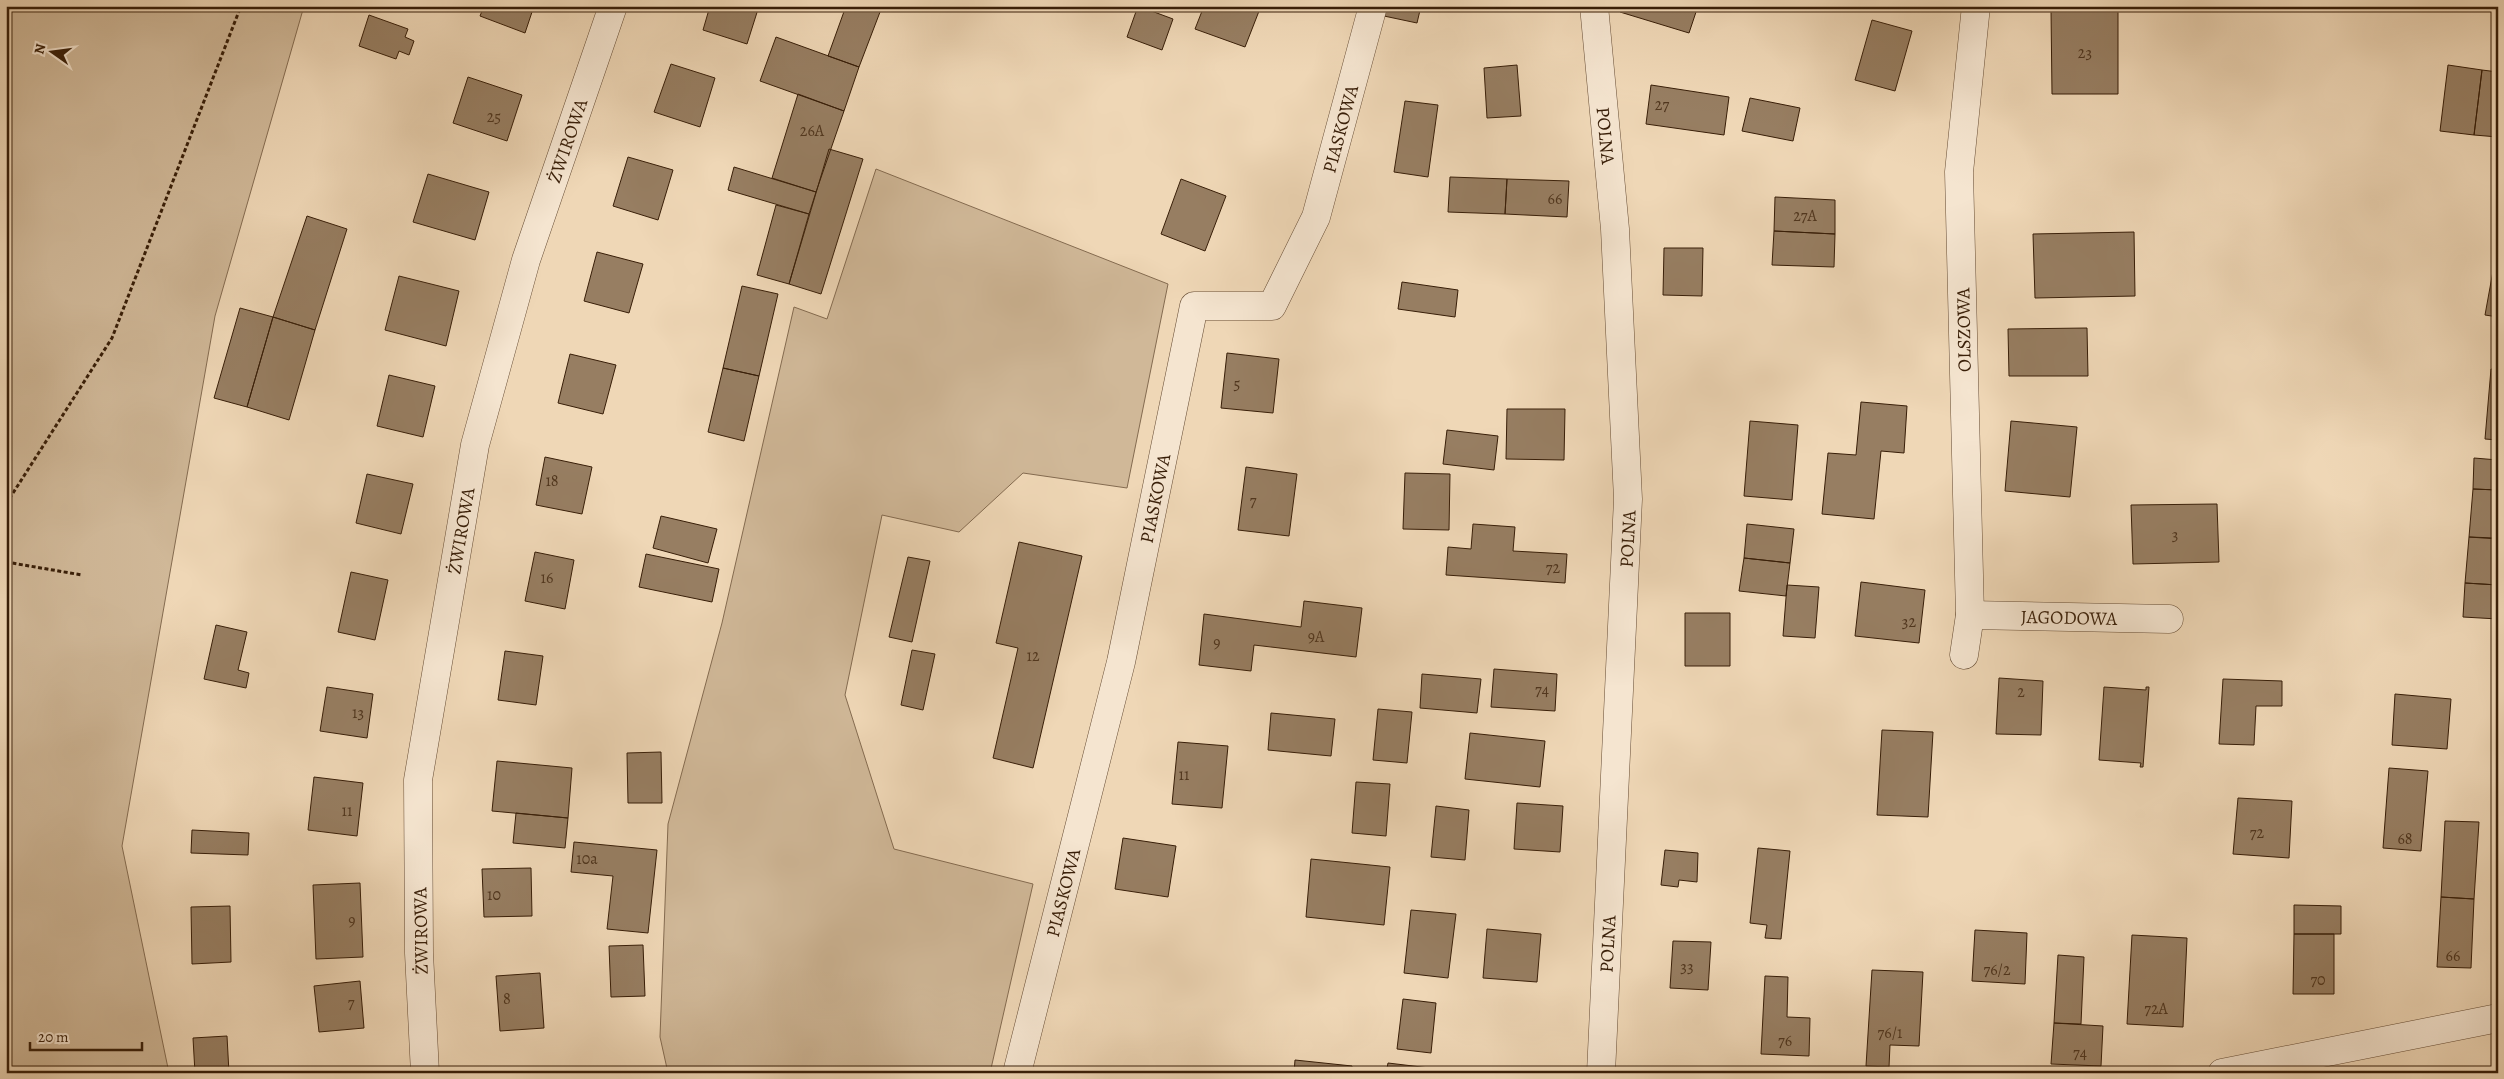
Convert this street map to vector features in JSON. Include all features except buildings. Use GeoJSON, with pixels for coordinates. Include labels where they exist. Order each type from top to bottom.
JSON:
{"type":"FeatureCollection","features":[{"type":"Feature","properties":{"kind":"street","name":"ŻWIROWA"},"geometry":{"type":"LineString","coordinates":[[424,1073],[419,953],[418,780],[471,464],[526,260],[614,6]]}},
{"type":"Feature","properties":{"kind":"street","name":"PIASKOWA"},"geometry":{"type":"LineString","coordinates":[[1017,1073],[1121,662],[1194,306],[1272,306],[1316,217],[1373,6]]}},
{"type":"Feature","properties":{"kind":"street","name":"POLNA"},"geometry":{"type":"LineString","coordinates":[[1594,6],[1615,229],[1628,499],[1601,1073]]}},
{"type":"Feature","properties":{"kind":"street","name":"OLSZOWA"},"geometry":{"type":"LineString","coordinates":[[1964,655],[1970,615],[1958,172],[1976,6]]}},
{"type":"Feature","properties":{"kind":"street","name":"JAGODOWA"},"geometry":{"type":"LineString","coordinates":[[1970,615],[2169,619]]}},
{"type":"Feature","properties":{"kind":"street"},"geometry":{"type":"LineString","coordinates":[[2222,1073],[2498,1018]]}},
{"type":"Feature","properties":{"kind":"path"},"geometry":{"type":"LineString","coordinates":[[6,504],[112,338],[241,6]]}},
{"type":"Feature","properties":{"kind":"path"},"geometry":{"type":"LineString","coordinates":[[6,562],[82,575]]}},
{"type":"Feature","properties":{"kind":"shaded area"},"geometry":{"type":"Polygon","coordinates":[[[6,6],[304,6],[215,316],[122,846],[169,1073],[6,1073],[6,6]]]}},
{"type":"Feature","properties":{"kind":"shaded area"},"geometry":{"type":"Polygon","coordinates":[[[876,169],[1168,284],[1127,488],[1023,473],[959,532],[882,515],[845,695],[894,849],[1033,884],[990,1073],[668,1073],[660,1037],[668,824],[722,623],[794,307],[827,319],[876,169]]]}}]}
